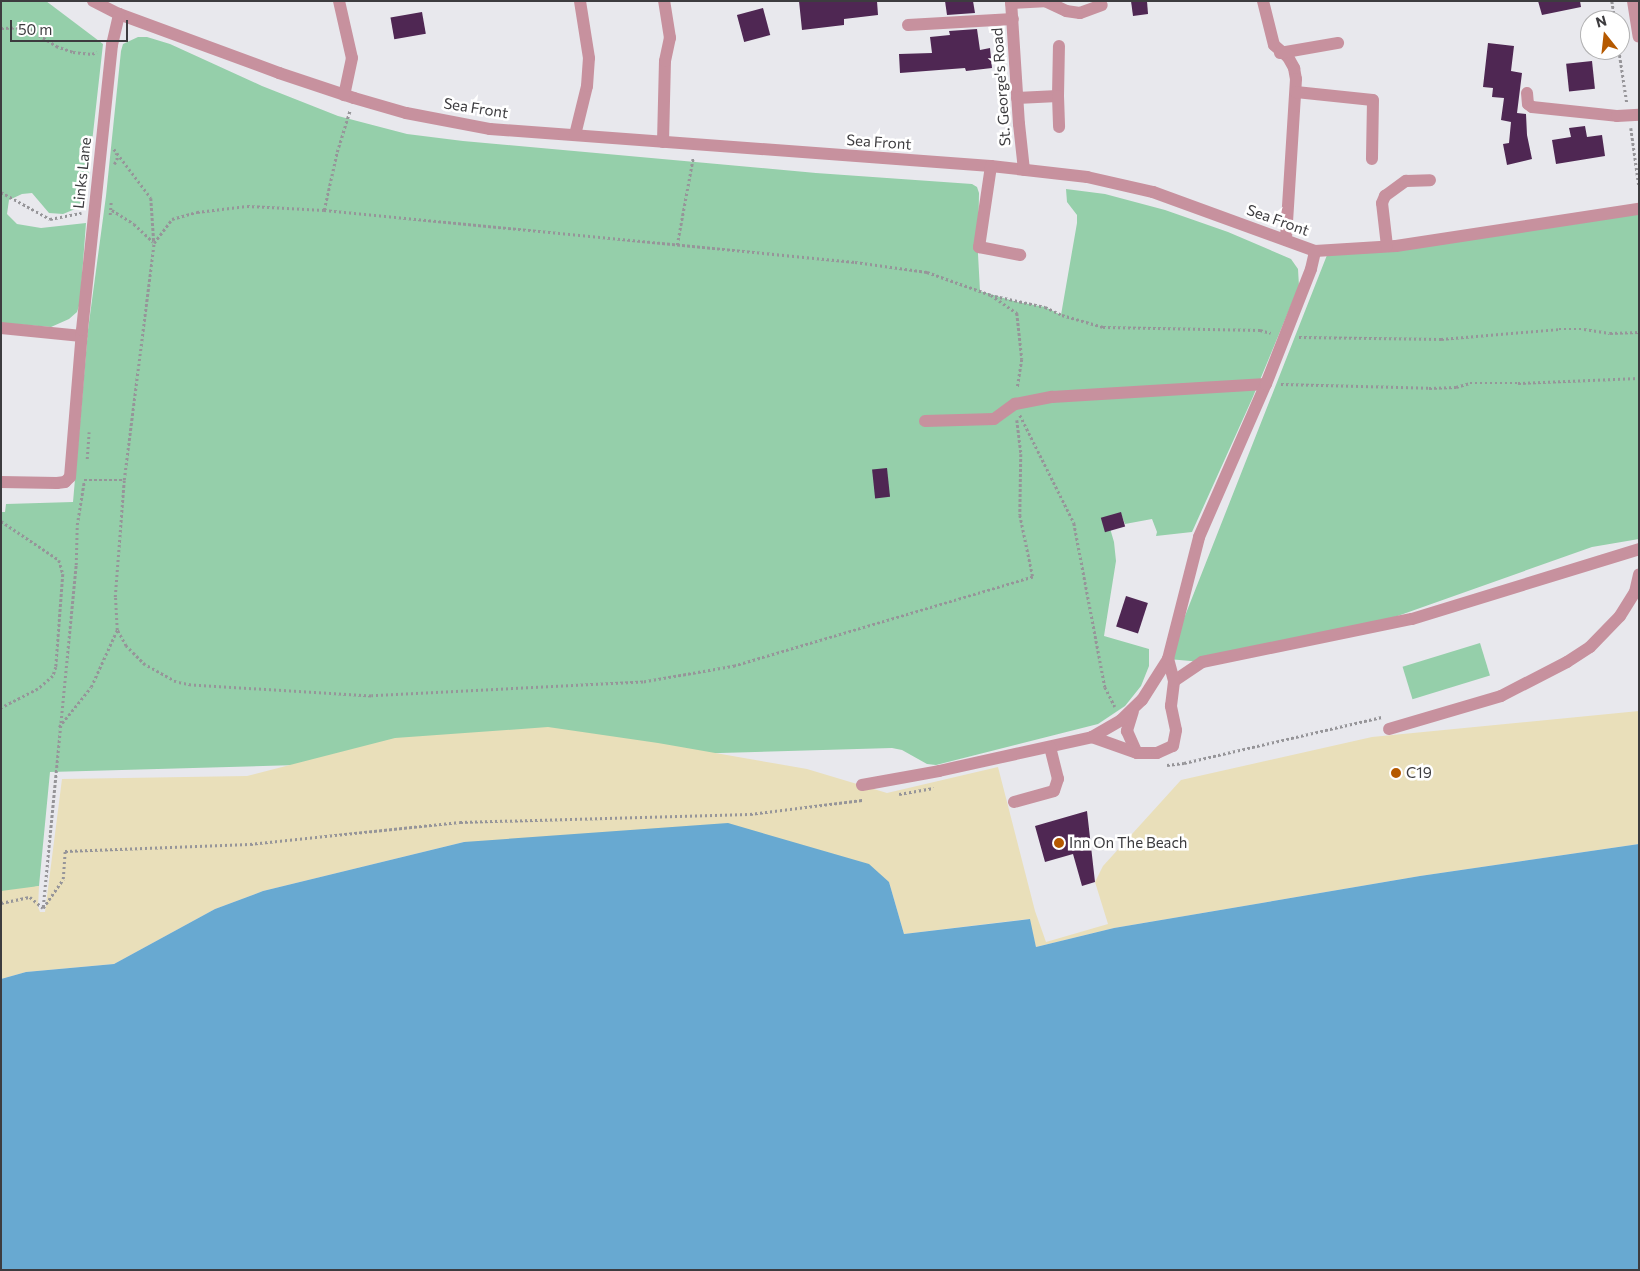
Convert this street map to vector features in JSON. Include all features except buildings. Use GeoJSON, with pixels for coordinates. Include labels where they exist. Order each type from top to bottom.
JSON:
{"type":"FeatureCollection","features":[{"type":"Feature","properties":{"kind":"street","name":"Sea Front"},"geometry":{"type":"LineString","coordinates":[[93,1],[349,97],[406,113],[490,128],[991,166],[1087,177],[1153,192],[1315,251],[1387,246],[1639,209]]}},
{"type":"Feature","properties":{"kind":"street"},"geometry":{"type":"LineString","coordinates":[[339,1],[352,58],[349,97]]}},
{"type":"Feature","properties":{"kind":"street"},"geometry":{"type":"LineString","coordinates":[[575,135],[587,86],[589,58],[580,1]]}},
{"type":"Feature","properties":{"kind":"street"},"geometry":{"type":"LineString","coordinates":[[662,142],[665,61],[670,38],[664,1]]}},
{"type":"Feature","properties":{"kind":"street"},"geometry":{"type":"LineString","coordinates":[[1011,2],[1045,1],[1066,12],[1080,13],[1102,6]]}},
{"type":"Feature","properties":{"kind":"street"},"geometry":{"type":"LineString","coordinates":[[1263,1],[1274,45],[1280,53],[1288,58],[1294,68],[1296,92],[1286,240]]}},
{"type":"Feature","properties":{"kind":"street"},"geometry":{"type":"LineString","coordinates":[[1633,1],[1639,37]]}},
{"type":"Feature","properties":{"kind":"street","name":"St. George's Road"},"geometry":{"type":"LineString","coordinates":[[1011,2],[1024,170]]}},
{"type":"Feature","properties":{"kind":"street","name":"Links Lane"},"geometry":{"type":"LineString","coordinates":[[1,482],[57,483],[68,480],[112,45],[114,9]]}},
{"type":"Feature","properties":{"kind":"street"},"geometry":{"type":"LineString","coordinates":[[908,25],[1012,19]]}},
{"type":"Feature","properties":{"kind":"street"},"geometry":{"type":"LineString","coordinates":[[1280,53],[1338,43]]}},
{"type":"Feature","properties":{"kind":"street"},"geometry":{"type":"LineString","coordinates":[[1059,46],[1059,127]]}},
{"type":"Feature","properties":{"kind":"street"},"geometry":{"type":"LineString","coordinates":[[1296,92],[1373,100],[1372,159]]}},
{"type":"Feature","properties":{"kind":"street"},"geometry":{"type":"LineString","coordinates":[[1527,93],[1528,104],[1532,107],[1617,116],[1639,115]]}},
{"type":"Feature","properties":{"kind":"street"},"geometry":{"type":"LineString","coordinates":[[1017,98],[1058,96]]}},
{"type":"Feature","properties":{"kind":"street"},"geometry":{"type":"LineString","coordinates":[[991,166],[979,247],[1020,255]]}},
{"type":"Feature","properties":{"kind":"street"},"geometry":{"type":"LineString","coordinates":[[1387,246],[1382,203],[1385,196],[1406,182],[1430,180]]}},
{"type":"Feature","properties":{"kind":"street"},"geometry":{"type":"LineString","coordinates":[[862,785],[1092,737],[1121,720],[1132,711],[1168,659],[1199,537],[1266,384],[1311,268],[1315,251]]}},
{"type":"Feature","properties":{"kind":"street"},"geometry":{"type":"LineString","coordinates":[[1,328],[82,336]]}},
{"type":"Feature","properties":{"kind":"street"},"geometry":{"type":"LineString","coordinates":[[925,421],[994,419],[1015,404],[1052,398],[1266,384]]}},
{"type":"Feature","properties":{"kind":"street"},"geometry":{"type":"LineString","coordinates":[[1174,681],[1202,662],[1412,619],[1639,549]]}},
{"type":"Feature","properties":{"kind":"street"},"geometry":{"type":"LineString","coordinates":[[1389,729],[1501,696],[1567,662],[1590,647],[1620,616],[1635,592],[1639,574]]}},
{"type":"Feature","properties":{"kind":"street"},"geometry":{"type":"LineString","coordinates":[[1092,737],[1137,753],[1157,753],[1173,746],[1176,730],[1172,706],[1174,681],[1168,659]]}},
{"type":"Feature","properties":{"kind":"street"},"geometry":{"type":"LineString","coordinates":[[1132,711],[1127,731],[1137,753]]}},
{"type":"Feature","properties":{"kind":"street"},"geometry":{"type":"LineString","coordinates":[[1014,802],[1054,790],[1058,779],[1050,747]]}},
{"type":"Feature","properties":{"kind":"path"},"geometry":{"type":"LineString","coordinates":[[1,28],[26,27],[56,46],[73,52],[92,54],[112,45]]}},
{"type":"Feature","properties":{"kind":"path"},"geometry":{"type":"LineString","coordinates":[[324,210],[349,97]]}},
{"type":"Feature","properties":{"kind":"path"},"geometry":{"type":"LineString","coordinates":[[102,142],[115,149],[150,198],[154,243],[124,480],[115,597],[117,630],[126,646],[145,665],[160,675],[176,682],[191,685],[362,696],[643,682],[735,666],[1034,577],[1020,515],[1021,454],[1015,404],[1022,359],[1017,313],[991,295]]}},
{"type":"Feature","properties":{"kind":"path"},"geometry":{"type":"LineString","coordinates":[[677,244],[696,144]]}},
{"type":"Feature","properties":{"kind":"path"},"geometry":{"type":"LineString","coordinates":[[110,169],[117,160],[115,149]]}},
{"type":"Feature","properties":{"kind":"path"},"geometry":{"type":"LineString","coordinates":[[1,192],[50,218],[95,210]]}},
{"type":"Feature","properties":{"kind":"path"},"geometry":{"type":"LineString","coordinates":[[108,219],[111,210],[111,194]]}},
{"type":"Feature","properties":{"kind":"path"},"geometry":{"type":"LineString","coordinates":[[154,243],[172,220],[197,212],[247,206],[324,210],[855,262],[927,272],[991,295],[1045,307],[1062,316],[1103,328],[1260,330],[1285,337],[1440,339],[1559,329],[1584,329],[1610,333],[1639,332]]}},
{"type":"Feature","properties":{"kind":"path"},"geometry":{"type":"LineString","coordinates":[[111,210],[134,224],[154,243]]}},
{"type":"Feature","properties":{"kind":"path"},"geometry":{"type":"LineString","coordinates":[[1266,384],[1429,388],[1456,387],[1470,383],[1639,378]]}},
{"type":"Feature","properties":{"kind":"path"},"geometry":{"type":"LineString","coordinates":[[1015,404],[1074,523],[1105,687],[1121,720]]}},
{"type":"Feature","properties":{"kind":"path"},"geometry":{"type":"LineString","coordinates":[[86,464],[90,440],[88,424]]}},
{"type":"Feature","properties":{"kind":"path"},"geometry":{"type":"LineString","coordinates":[[43,908],[76,565],[77,525],[85,472]]}},
{"type":"Feature","properties":{"kind":"path"},"geometry":{"type":"LineString","coordinates":[[84,480],[124,480]]}},
{"type":"Feature","properties":{"kind":"path"},"geometry":{"type":"LineString","coordinates":[[1,520],[59,560],[63,574],[56,667],[53,676],[38,689],[1,708]]}},
{"type":"Feature","properties":{"kind":"path"},"geometry":{"type":"LineString","coordinates":[[59,727],[91,687],[117,630]]}},
{"type":"Feature","properties":{"kind":"path"},"geometry":{"type":"LineString","coordinates":[[1159,766],[1184,763],[1386,716]]}},
{"type":"Feature","properties":{"kind":"path"},"geometry":{"type":"LineString","coordinates":[[892,795],[939,786]]}},
{"type":"Feature","properties":{"kind":"path"},"geometry":{"type":"LineString","coordinates":[[43,908],[63,879],[65,851],[250,844],[460,822],[750,814],[865,799]]}},
{"type":"Feature","properties":{"kind":"path"},"geometry":{"type":"LineString","coordinates":[[1,903],[30,897],[43,908]]}},
{"type":"Feature","properties":{"kind":"green space"},"geometry":{"type":"Polygon","coordinates":[[[1,1],[46,1],[103,44],[85,205],[63,214],[49,213],[32,193],[22,194],[9,200],[7,214],[17,224],[41,228],[86,223],[80,303],[77,312],[69,319],[51,327],[1,323],[1,1]]]}},
{"type":"Feature","properties":{"kind":"green space"},"geometry":{"type":"Polygon","coordinates":[[[138,37],[147,37],[170,44],[262,86],[338,116],[407,134],[463,141],[816,173],[972,184],[977,187],[979,193],[978,254],[980,291],[1017,302],[1045,307],[1061,315],[1077,223],[1077,215],[1067,202],[1066,189],[1105,194],[1165,210],[1228,232],[1291,259],[1298,269],[1299,286],[1252,399],[1192,532],[1156,536],[1157,532],[1152,519],[1125,524],[1121,514],[1107,518],[1114,542],[1116,561],[1104,636],[1149,649],[1149,666],[1141,686],[1125,706],[1098,724],[936,765],[927,764],[902,750],[892,748],[50,772],[39,886],[1,894],[1,512],[5,512],[6,504],[73,502],[88,330],[106,196],[121,51],[123,44],[138,37]]]}},
{"type":"Feature","properties":{"kind":"green space"},"geometry":{"type":"Polygon","coordinates":[[[1639,208],[1639,539],[1592,547],[1358,630],[1202,662],[1168,659],[1329,250],[1639,208]]]}},
{"type":"Feature","properties":{"kind":"green space"},"geometry":{"type":"Polygon","coordinates":[[[1480,643],[1490,676],[1412,699],[1403,667],[1480,643]]]}},
{"type":"Feature","properties":{"kind":"sand"},"geometry":{"type":"Polygon","coordinates":[[[1639,711],[1639,844],[1420,876],[1114,928],[1036,947],[1029,919],[904,934],[889,882],[464,842],[263,891],[215,909],[114,964],[26,972],[1,979],[1,891],[39,886],[38,907],[40,912],[45,912],[62,779],[247,776],[395,738],[548,727],[658,743],[807,769],[887,793],[998,767],[1035,911],[1046,942],[1108,924],[1095,882],[1103,866],[1181,780],[1372,737],[1639,711]]]}},
{"type":"Feature","properties":{"kind":"water"},"geometry":{"type":"Polygon","coordinates":[[[728,823],[869,864],[889,882],[904,934],[1030,919],[1036,947],[1114,928],[1420,876],[1639,844],[1639,1270],[1,1270],[1,979],[26,972],[114,964],[215,909],[263,891],[464,842],[728,823]]]}},
{"type":"Feature","properties":{"kind":"place","name":"C19"},"geometry":{"type":"Point","coordinates":[1396,773]}},
{"type":"Feature","properties":{"kind":"place","name":"Inn On The Beach"},"geometry":{"type":"Point","coordinates":[1059,843]}}]}
